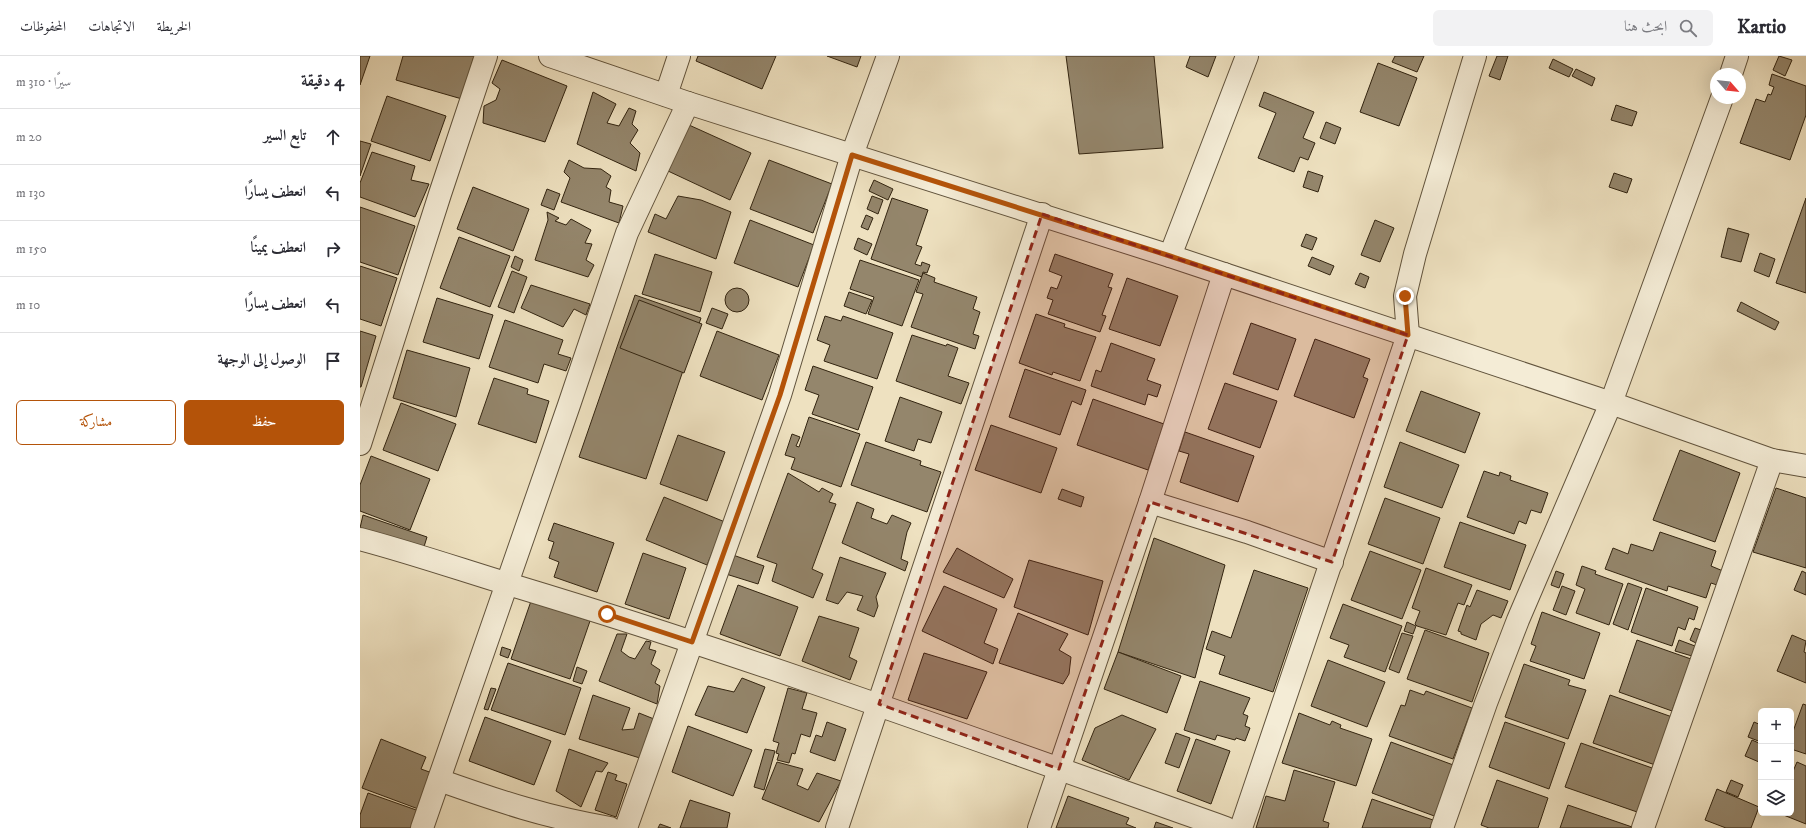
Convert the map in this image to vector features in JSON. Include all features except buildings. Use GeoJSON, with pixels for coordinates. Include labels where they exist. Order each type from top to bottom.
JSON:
{"type":"FeatureCollection","features":[{"type":"Feature","properties":{"kind":"street"},"geometry":{"type":"LineString","coordinates":[[360,444],[366,404],[486,56]]}},
{"type":"Feature","properties":{"kind":"street"},"geometry":{"type":"LineString","coordinates":[[550,56],[688,103],[1042,214],[1170,256],[1611,403],[1772,460],[1806,466]]}},
{"type":"Feature","properties":{"kind":"street"},"geometry":{"type":"LineString","coordinates":[[666,95],[679,56]]}},
{"type":"Feature","properties":{"kind":"street"},"geometry":{"type":"LineString","coordinates":[[626,828],[780,395],[852,155],[888,56]]}},
{"type":"Feature","properties":{"kind":"street"},"geometry":{"type":"LineString","coordinates":[[1170,256],[1247,56]]}},
{"type":"Feature","properties":{"kind":"street"},"geometry":{"type":"LineString","coordinates":[[1241,828],[1408,335],[1405,296],[1413,261],[1475,56]]}},
{"type":"Feature","properties":{"kind":"street"},"geometry":{"type":"LineString","coordinates":[[1733,68],[1737,56]]}},
{"type":"Feature","properties":{"kind":"street"},"geometry":{"type":"LineString","coordinates":[[422,828],[627,233],[688,103]]}},
{"type":"Feature","properties":{"kind":"street"},"geometry":{"type":"LineString","coordinates":[[1442,828],[1486,703],[1518,620],[1611,403],[1720,104]]}},
{"type":"Feature","properties":{"kind":"street"},"geometry":{"type":"LineString","coordinates":[[837,828],[1042,214]]}},
{"type":"Feature","properties":{"kind":"street"},"geometry":{"type":"LineString","coordinates":[[1039,828],[1150,502],[1224,274]]}},
{"type":"Feature","properties":{"kind":"street"},"geometry":{"type":"LineString","coordinates":[[1643,828],[1772,460]]}},
{"type":"Feature","properties":{"kind":"street"},"geometry":{"type":"LineString","coordinates":[[1150,502],[1247,532],[1332,562]]}},
{"type":"Feature","properties":{"kind":"street"},"geometry":{"type":"LineString","coordinates":[[360,539],[408,552],[607,614],[879,704],[1226,828]]}},
{"type":"Feature","properties":{"kind":"street"},"geometry":{"type":"LineString","coordinates":[[439,780],[530,811],[610,828]]}},
{"type":"Feature","properties":{"kind":"highlighted area"},"geometry":{"type":"Polygon","coordinates":[[[1042,214],[1408,335],[1332,562],[1150,502],[1059,769],[879,704],[1042,214]]]}},
{"type":"Feature","properties":{"kind":"route"},"geometry":{"type":"LineString","coordinates":[[607,614],[692,642],[780,395],[852,155],[1042,214],[1408,335],[1405,296]]}}]}
